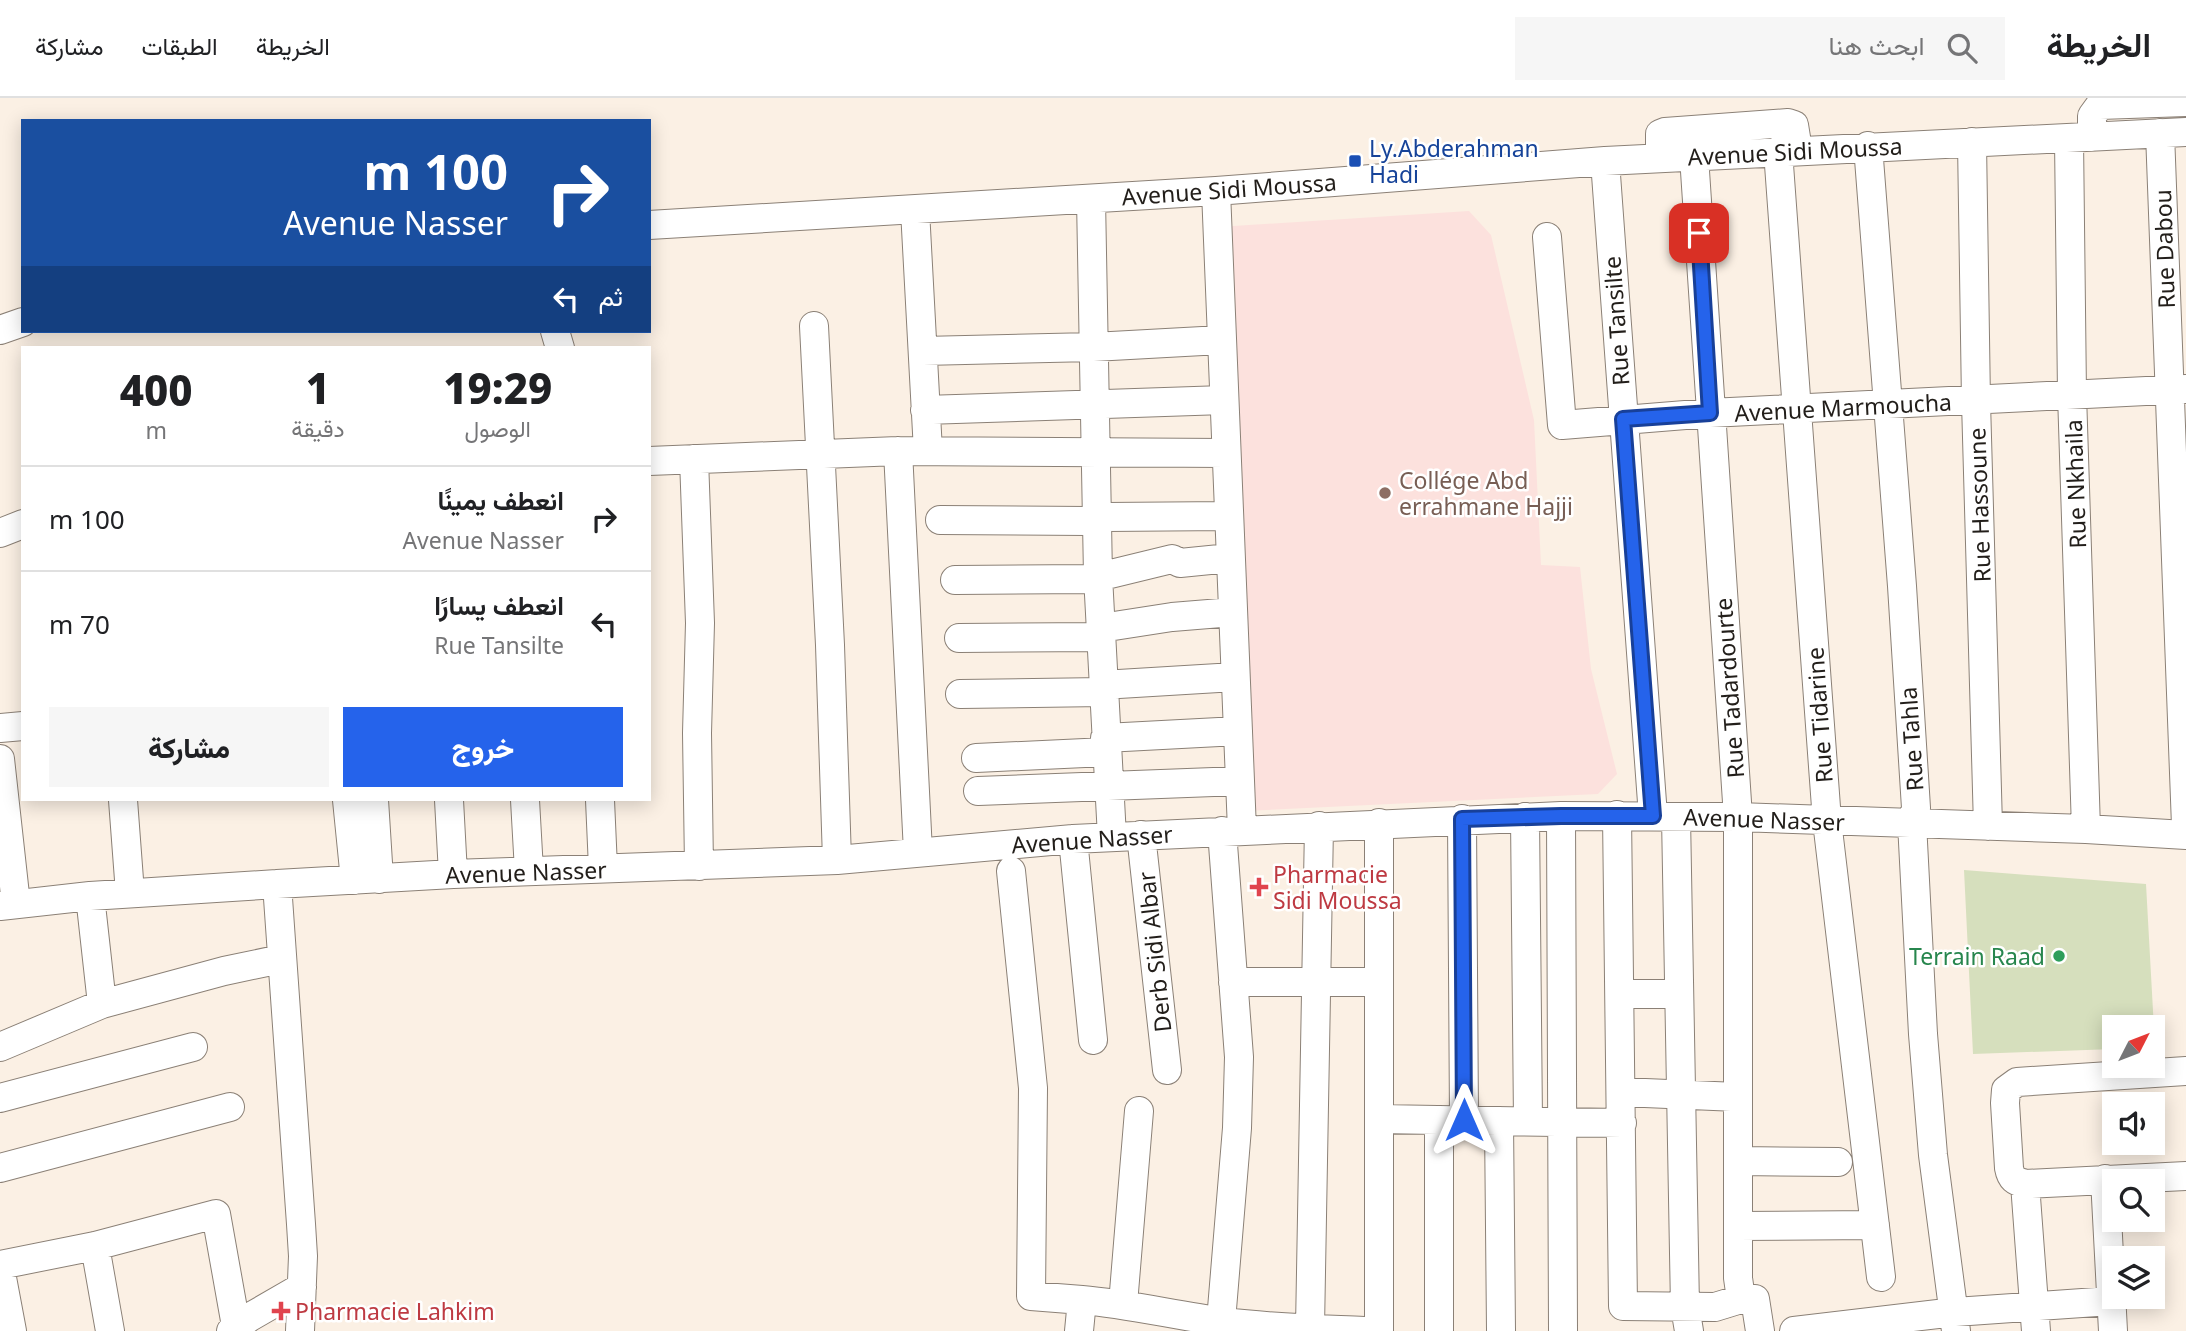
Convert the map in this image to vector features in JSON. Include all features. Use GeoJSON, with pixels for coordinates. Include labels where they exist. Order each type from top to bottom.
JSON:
{"type":"FeatureCollection","features":[{"type":"Feature","properties":{"kind":"street","name":"Rue Nkhaila"},"geometry":{"type":"LineString","coordinates":[[2086,829],[2072,394],[2081,138],[2101,105],[2186,102]]}},
{"type":"Feature","properties":{"kind":"street"},"geometry":{"type":"LineString","coordinates":[[1660,158],[1660,134],[1665,132],[1788,123],[1794,125],[1796,130],[1788,151]]}},
{"type":"Feature","properties":{"kind":"street","name":"Avenue Sidi Moussa"},"geometry":{"type":"LineString","coordinates":[[651,225],[1216,191],[1605,161],[2173,132]]}},
{"type":"Feature","properties":{"kind":"street","name":"Rue Dabou"},"geometry":{"type":"LineString","coordinates":[[2173,132],[2186,826]]}},
{"type":"Feature","properties":{"kind":"street","name":"Rue Hassoune"},"geometry":{"type":"LineString","coordinates":[[1972,142],[1988,826]]}},
{"type":"Feature","properties":{"kind":"street","name":"Rue Tahla"},"geometry":{"type":"LineString","coordinates":[[1868,146],[1916,808],[1912,823],[1923,1034],[1933,1155],[1956,1322]]}},
{"type":"Feature","properties":{"kind":"street","name":"Rue Tidarine"},"geometry":{"type":"LineString","coordinates":[[1788,151],[1797,409],[1827,821],[1881,1277]]}},
{"type":"Feature","properties":{"kind":"street","name":"Rue Tadardourte"},"geometry":{"type":"LineString","coordinates":[[1694,156],[1738,817],[1738,1278],[1741,1299]]}},
{"type":"Feature","properties":{"kind":"street","name":"Rue Tansilte"},"geometry":{"type":"LineString","coordinates":[[1605,161],[1623,419],[1665,816],[1679,994],[1687,1319]]}},
{"type":"Feature","properties":{"kind":"street"},"geometry":{"type":"LineString","coordinates":[[1216,191],[1240,781],[1232,831],[1233,982],[1239,1058],[1237,1128],[1222,1321]]}},
{"type":"Feature","properties":{"kind":"street"},"geometry":{"type":"LineString","coordinates":[[1091,199],[1098,576],[1112,837]]}},
{"type":"Feature","properties":{"kind":"street"},"geometry":{"type":"LineString","coordinates":[[915,211],[928,451]]}},
{"type":"Feature","properties":{"kind":"street","name":"Avenue Marmoucha"},"geometry":{"type":"LineString","coordinates":[[1547,237],[1562,425],[1710,413],[2177,389]]}},
{"type":"Feature","properties":{"kind":"street"},"geometry":{"type":"LineString","coordinates":[[0,330],[21,323]]}},
{"type":"Feature","properties":{"kind":"street"},"geometry":{"type":"LineString","coordinates":[[814,326],[837,860]]}},
{"type":"Feature","properties":{"kind":"street"},"geometry":{"type":"LineString","coordinates":[[923,351],[1221,340]]}},
{"type":"Feature","properties":{"kind":"street"},"geometry":{"type":"LineString","coordinates":[[925,410],[1224,400]]}},
{"type":"Feature","properties":{"kind":"street"},"geometry":{"type":"LineString","coordinates":[[898,451],[918,852]]}},
{"type":"Feature","properties":{"kind":"street"},"geometry":{"type":"LineString","coordinates":[[651,461],[898,451],[1226,453]]}},
{"type":"Feature","properties":{"kind":"street"},"geometry":{"type":"LineString","coordinates":[[694,459],[700,633],[697,733],[699,866]]}},
{"type":"Feature","properties":{"kind":"street"},"geometry":{"type":"LineString","coordinates":[[940,520],[1088,521],[1228,516]]}},
{"type":"Feature","properties":{"kind":"street"},"geometry":{"type":"LineString","coordinates":[[0,533],[21,525]]}},
{"type":"Feature","properties":{"kind":"street"},"geometry":{"type":"LineString","coordinates":[[955,580],[1090,579],[1172,559],[1180,562],[1230,558]]}},
{"type":"Feature","properties":{"kind":"street"},"geometry":{"type":"LineString","coordinates":[[959,638],[1101,632],[1172,617],[1233,612]]}},
{"type":"Feature","properties":{"kind":"street"},"geometry":{"type":"LineString","coordinates":[[960,694],[1102,689],[1235,677]]}},
{"type":"Feature","properties":{"kind":"street"},"geometry":{"type":"LineString","coordinates":[[0,728],[21,726]]}},
{"type":"Feature","properties":{"kind":"street"},"geometry":{"type":"LineString","coordinates":[[976,758],[1238,731]]}},
{"type":"Feature","properties":{"kind":"street"},"geometry":{"type":"LineString","coordinates":[[0,759],[8,905]]}},
{"type":"Feature","properties":{"kind":"street"},"geometry":{"type":"LineString","coordinates":[[978,791],[1240,781]]}},
{"type":"Feature","properties":{"kind":"street"},"geometry":{"type":"LineString","coordinates":[[123,801],[130,893]]}},
{"type":"Feature","properties":{"kind":"street"},"geometry":{"type":"LineString","coordinates":[[346,801],[367,879]]}},
{"type":"Feature","properties":{"kind":"street"},"geometry":{"type":"LineString","coordinates":[[367,879],[374,801]]}},
{"type":"Feature","properties":{"kind":"street"},"geometry":{"type":"LineString","coordinates":[[449,801],[453,874]]}},
{"type":"Feature","properties":{"kind":"street"},"geometry":{"type":"LineString","coordinates":[[525,801],[529,871]]}},
{"type":"Feature","properties":{"kind":"street"},"geometry":{"type":"LineString","coordinates":[[600,801],[603,868]]}},
{"type":"Feature","properties":{"kind":"street"},"geometry":{"type":"LineString","coordinates":[[1618,815],[1623,1306],[1687,1319],[1741,1299],[1755,1299],[1760,1331]]}},
{"type":"Feature","properties":{"kind":"street","name":"Avenue Nasser"},"geometry":{"type":"LineString","coordinates":[[8,905],[90,896],[277,884],[453,874],[837,860],[918,852],[1010,860],[1073,839],[1462,819],[1618,815],[1738,817],[2186,835]]}},
{"type":"Feature","properties":{"kind":"street"},"geometry":{"type":"LineString","coordinates":[[1561,816],[1563,1331]]}},
{"type":"Feature","properties":{"kind":"street"},"geometry":{"type":"LineString","coordinates":[[1525,817],[1528,1121]]}},
{"type":"Feature","properties":{"kind":"street"},"geometry":{"type":"LineString","coordinates":[[1439,1331],[1452,1120],[1462,819]]}},
{"type":"Feature","properties":{"kind":"street"},"geometry":{"type":"LineString","coordinates":[[1379,823],[1379,1331]]}},
{"type":"Feature","properties":{"kind":"street"},"geometry":{"type":"LineString","coordinates":[[1310,1328],[1319,826]]}},
{"type":"Feature","properties":{"kind":"street","name":"Derb Sidi Albar"},"geometry":{"type":"LineString","coordinates":[[1141,835],[1167,1070]]}},
{"type":"Feature","properties":{"kind":"street"},"geometry":{"type":"LineString","coordinates":[[1073,839],[1093,1040]]}},
{"type":"Feature","properties":{"kind":"street"},"geometry":{"type":"LineString","coordinates":[[1010,860],[1032,1088],[1031,1296],[1123,1304],[1272,1329],[1364,1331]]}},
{"type":"Feature","properties":{"kind":"street"},"geometry":{"type":"LineString","coordinates":[[277,884],[301,1224],[300,1331]]}},
{"type":"Feature","properties":{"kind":"street"},"geometry":{"type":"LineString","coordinates":[[90,896],[102,1004]]}},
{"type":"Feature","properties":{"kind":"street"},"geometry":{"type":"LineString","coordinates":[[0,1048],[102,1004],[281,959]]}},
{"type":"Feature","properties":{"kind":"street"},"geometry":{"type":"LineString","coordinates":[[1233,982],[1378,982]]}},
{"type":"Feature","properties":{"kind":"street"},"geometry":{"type":"LineString","coordinates":[[1621,994],[1679,994]]}},
{"type":"Feature","properties":{"kind":"street"},"geometry":{"type":"LineString","coordinates":[[0,1098],[193,1047]]}},
{"type":"Feature","properties":{"kind":"street"},"geometry":{"type":"LineString","coordinates":[[2102,1179],[2025,1184],[2013,1179],[2009,1168],[2006,1090],[2017,1082],[2186,1072]]}},
{"type":"Feature","properties":{"kind":"street"},"geometry":{"type":"LineString","coordinates":[[1622,1092],[1737,1097]]}},
{"type":"Feature","properties":{"kind":"street"},"geometry":{"type":"LineString","coordinates":[[0,1168],[230,1107]]}},
{"type":"Feature","properties":{"kind":"street"},"geometry":{"type":"LineString","coordinates":[[1123,1304],[1139,1111]]}},
{"type":"Feature","properties":{"kind":"street"},"geometry":{"type":"LineString","coordinates":[[1379,1118],[1622,1123]]}},
{"type":"Feature","properties":{"kind":"street"},"geometry":{"type":"LineString","coordinates":[[1499,1121],[1501,1331]]}},
{"type":"Feature","properties":{"kind":"street"},"geometry":{"type":"LineString","coordinates":[[1738,1161],[1838,1162]]}},
{"type":"Feature","properties":{"kind":"street"},"geometry":{"type":"LineString","coordinates":[[2165,1177],[2186,1176]]}},
{"type":"Feature","properties":{"kind":"street"},"geometry":{"type":"LineString","coordinates":[[2025,1184],[2035,1318]]}},
{"type":"Feature","properties":{"kind":"street"},"geometry":{"type":"LineString","coordinates":[[12,1331],[1,1273],[216,1214],[233,1329],[265,1307],[302,1287]]}},
{"type":"Feature","properties":{"kind":"street"},"geometry":{"type":"LineString","coordinates":[[1738,1226],[1875,1225]]}},
{"type":"Feature","properties":{"kind":"street"},"geometry":{"type":"LineString","coordinates":[[95,1246],[110,1331]]}},
{"type":"Feature","properties":{"kind":"street"},"geometry":{"type":"LineString","coordinates":[[1079,1331],[1082,1300]]}},
{"type":"Feature","properties":{"kind":"street"},"geometry":{"type":"LineString","coordinates":[[1794,1331],[2035,1318],[2102,1303]]}},
{"type":"Feature","properties":{"kind":"street"},"geometry":{"type":"LineString","coordinates":[[2111,1309],[2113,1331]]}},
{"type":"Feature","properties":{"kind":"shaded area","name":"Collége Abd errahmane Hajji"},"geometry":{"type":"Polygon","coordinates":[[[1469,211],[1491,235],[1534,420],[1541,565],[1580,567],[1591,669],[1617,774],[1598,794],[1245,811],[1218,227],[1469,211]]]}},
{"type":"Feature","properties":{"kind":"green space","name":"Terrain Raad"},"geometry":{"type":"Polygon","coordinates":[[[1964,870],[2146,884],[2153,1015],[2102,1015],[2102,1049],[1973,1054],[1964,870]]]}},
{"type":"Feature","properties":{"kind":"place","name":"Ly.Abderahman Hadi"},"geometry":{"type":"Point","coordinates":[1355,161]}},
{"type":"Feature","properties":{"kind":"place","name":"Collége Abd errahmane Hajji"},"geometry":{"type":"Point","coordinates":[1385,493]}},
{"type":"Feature","properties":{"kind":"place","name":"Pharmacie Sidi Moussa"},"geometry":{"type":"Point","coordinates":[1259,887]}},
{"type":"Feature","properties":{"kind":"place","name":"Terrain Raad"},"geometry":{"type":"Point","coordinates":[2059,956]}},
{"type":"Feature","properties":{"kind":"place","name":"Pharmacie Lahkim"},"geometry":{"type":"Point","coordinates":[281,1311]}},
{"type":"Feature","properties":{"kind":"route"},"geometry":{"type":"LineString","coordinates":[[1464,1120],[1462,819],[1653,816],[1623,419],[1710,413],[1699,233]]}}]}
